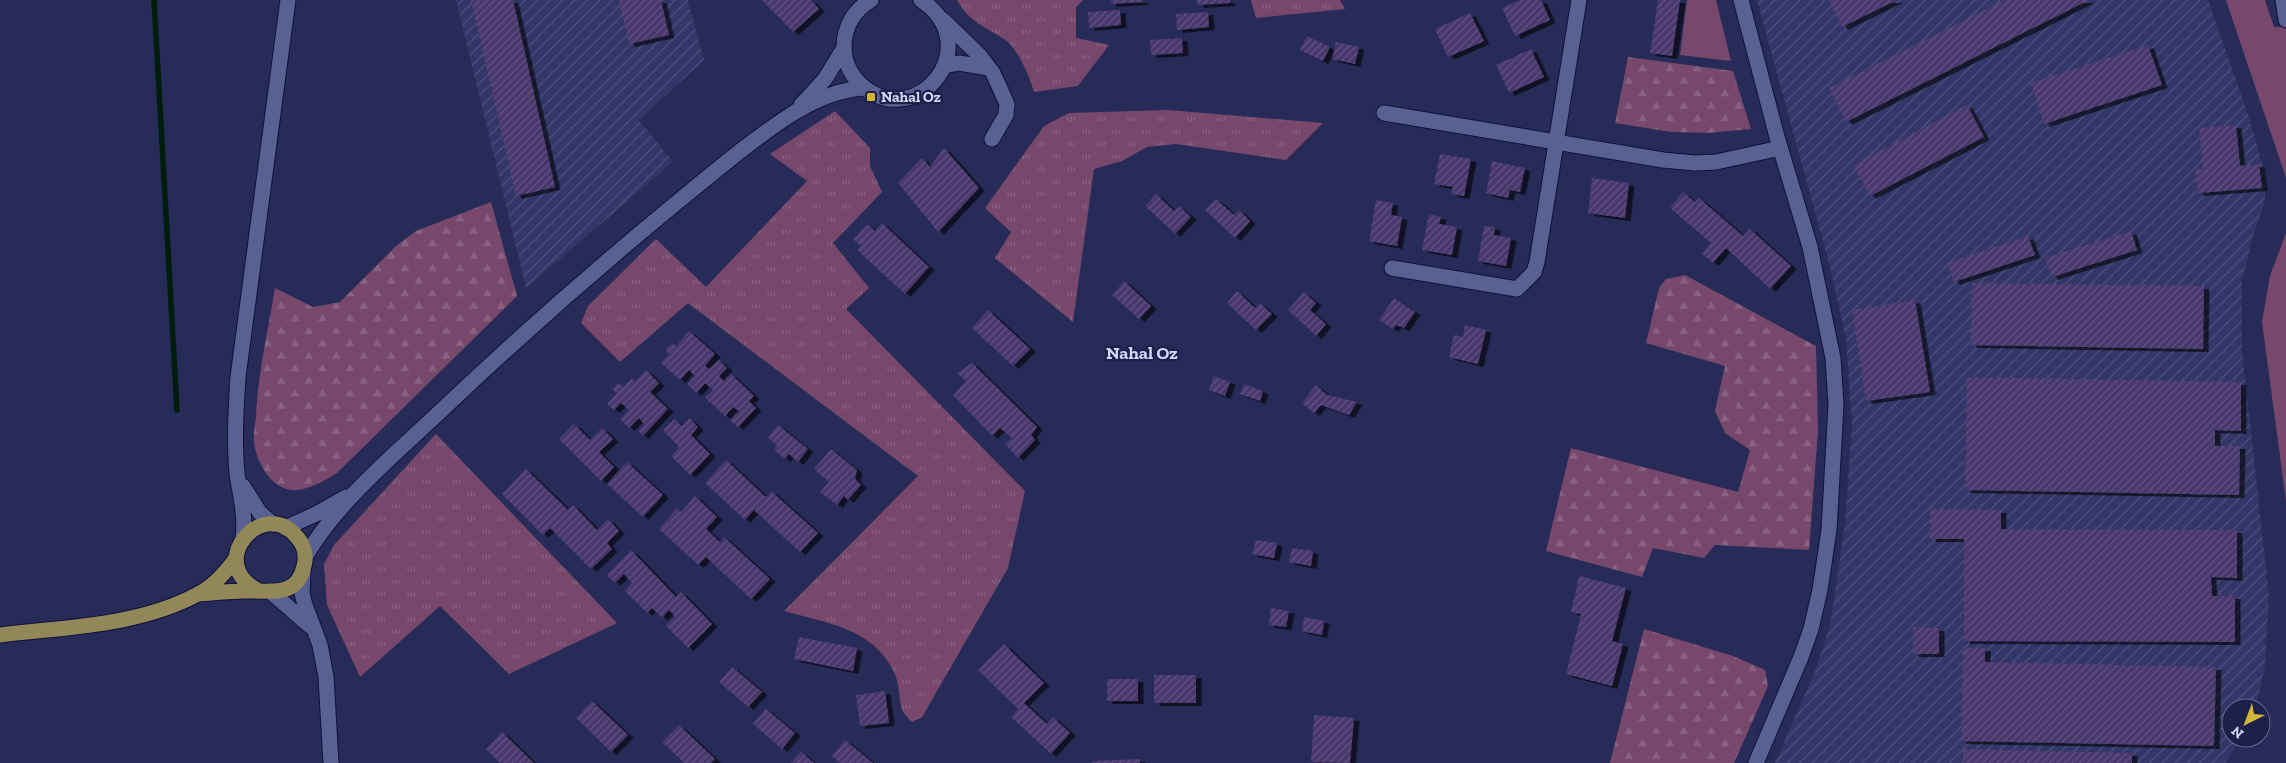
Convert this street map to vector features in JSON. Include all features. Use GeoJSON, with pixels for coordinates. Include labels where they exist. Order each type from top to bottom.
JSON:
{"type":"FeatureCollection","features":[{"type":"Feature","properties":{"kind":"main road"},"geometry":{"type":"LineString","coordinates":[[0,636],[151,613],[199,594],[225,573],[236,558],[243,538],[256,528],[279,526],[292,531],[301,543],[304,564],[299,579],[287,589],[265,592],[199,594]]}},
{"type":"Feature","properties":{"kind":"main road"},"geometry":{"type":"LineString","coordinates":[[236,558],[242,578],[265,592]]}},
{"type":"Feature","properties":{"kind":"street"},"geometry":{"type":"LineString","coordinates":[[243,538],[245,514],[237,473],[235,433],[241,340],[288,0]]}},
{"type":"Feature","properties":{"kind":"street"},"geometry":{"type":"LineString","coordinates":[[795,112],[825,79],[844,48],[849,23],[856,12],[871,0]]}},
{"type":"Feature","properties":{"kind":"street"},"geometry":{"type":"LineString","coordinates":[[1392,268],[1517,289],[1534,272],[1557,143],[1579,0]]}},
{"type":"Feature","properties":{"kind":"street"},"geometry":{"type":"LineString","coordinates":[[1741,0],[1780,148],[1810,247],[1833,358],[1836,405],[1835,450],[1829,530],[1820,590],[1811,629],[1791,682],[1756,763]]}},
{"type":"Feature","properties":{"kind":"street"},"geometry":{"type":"LineString","coordinates":[[2283,0],[2286,20]]}},
{"type":"Feature","properties":{"kind":"street"},"geometry":{"type":"LineString","coordinates":[[926,2],[980,56],[989,68],[1007,104],[1006,115],[992,139]]}},
{"type":"Feature","properties":{"kind":"street"},"geometry":{"type":"LineString","coordinates":[[844,48],[851,73],[865,88],[881,96],[906,98],[927,88],[936,81],[944,66],[948,49],[948,37],[941,18]]}},
{"type":"Feature","properties":{"kind":"street"},"geometry":{"type":"LineString","coordinates":[[944,66],[959,63],[989,68]]}},
{"type":"Feature","properties":{"kind":"street"},"geometry":{"type":"LineString","coordinates":[[331,763],[326,677],[320,645],[312,628],[302,593],[304,564],[324,530],[360,488],[522,334],[710,176],[795,112],[831,94],[846,89],[865,88]]}},
{"type":"Feature","properties":{"kind":"street"},"geometry":{"type":"LineString","coordinates":[[1384,113],[1557,143],[1663,160],[1695,163],[1716,162],[1780,148]]}},
{"type":"Feature","properties":{"kind":"street"},"geometry":{"type":"LineString","coordinates":[[237,473],[249,497],[260,513],[279,526],[316,514],[360,488]]}},
{"type":"Feature","properties":{"kind":"street"},"geometry":{"type":"LineString","coordinates":[[265,592],[312,628]]}},
{"type":"Feature","properties":{"kind":"shaded area"},"geometry":{"type":"Polygon","coordinates":[[[456,0],[688,0],[704,60],[639,120],[673,162],[526,288],[456,0]]]}},
{"type":"Feature","properties":{"kind":"shaded area"},"geometry":{"type":"Polygon","coordinates":[[[1757,0],[2208,0],[2249,117],[2265,174],[2265,200],[2253,236],[2242,282],[2242,350],[2269,596],[2265,666],[2258,698],[2221,698],[2221,748],[2235,748],[2225,763],[1775,763],[1815,671],[1830,625],[1845,524],[1852,425],[1846,339],[1829,263],[1757,0]]]}},
{"type":"Feature","properties":{"kind":"green space"},"geometry":{"type":"Polygon","coordinates":[[[957,0],[1083,0],[1076,7],[1076,38],[1109,45],[1078,86],[1034,92],[1018,55],[1009,43],[972,19],[957,0]]]}},
{"type":"Feature","properties":{"kind":"green space"},"geometry":{"type":"Polygon","coordinates":[[[1251,0],[1340,0],[1345,9],[1256,18],[1251,0]]]}},
{"type":"Feature","properties":{"kind":"green space"},"geometry":{"type":"Polygon","coordinates":[[[1687,0],[1716,0],[1731,61],[1680,55],[1687,0]]]}},
{"type":"Feature","properties":{"kind":"green space"},"geometry":{"type":"Polygon","coordinates":[[[2226,0],[2265,0],[2274,27],[2286,27],[2286,178],[2226,0]]]}},
{"type":"Feature","properties":{"kind":"green space"},"geometry":{"type":"Polygon","coordinates":[[[1628,57],[1733,71],[1751,129],[1708,133],[1671,132],[1615,123],[1628,57]]]}},
{"type":"Feature","properties":{"kind":"green space"},"geometry":{"type":"Polygon","coordinates":[[[1168,110],[1323,123],[1286,160],[1176,144],[1147,147],[1122,161],[1094,169],[1073,322],[995,258],[1011,232],[985,208],[1044,126],[1069,113],[1168,110]]]}},
{"type":"Feature","properties":{"kind":"green space"},"geometry":{"type":"Polygon","coordinates":[[[835,111],[870,148],[870,166],[882,192],[833,243],[869,288],[846,309],[1025,491],[1008,568],[922,717],[912,722],[902,710],[894,672],[885,657],[874,646],[861,637],[832,624],[784,611],[918,476],[688,303],[620,362],[581,323],[588,306],[656,239],[706,287],[807,181],[770,154],[835,111]]]}},
{"type":"Feature","properties":{"kind":"green space"},"geometry":{"type":"Polygon","coordinates":[[[491,202],[517,296],[337,473],[303,489],[293,490],[276,484],[259,461],[254,440],[261,368],[275,288],[313,307],[340,302],[396,246],[416,231],[491,202]]]}},
{"type":"Feature","properties":{"kind":"green space"},"geometry":{"type":"Polygon","coordinates":[[[2286,233],[2286,501],[2262,322],[2270,276],[2286,233]]]}},
{"type":"Feature","properties":{"kind":"green space"},"geometry":{"type":"Polygon","coordinates":[[[1685,275],[1816,346],[1818,431],[1809,550],[1715,545],[1704,558],[1653,548],[1642,577],[1546,551],[1571,448],[1738,492],[1750,450],[1725,433],[1715,411],[1725,366],[1646,343],[1659,288],[1666,279],[1685,275]]]}},
{"type":"Feature","properties":{"kind":"green space"},"geometry":{"type":"Polygon","coordinates":[[[436,434],[617,623],[509,674],[440,606],[360,677],[327,605],[324,564],[334,545],[436,434]]]}},
{"type":"Feature","properties":{"kind":"green space"},"geometry":{"type":"Polygon","coordinates":[[[1644,629],[1733,656],[1765,670],[1768,686],[1734,763],[1610,763],[1644,629]]]}},
{"type":"Feature","properties":{"kind":"building"},"geometry":{"type":"Polygon","coordinates":[[[471,0],[513,0],[555,187],[516,196],[471,0]]]}},
{"type":"Feature","properties":{"kind":"building"},"geometry":{"type":"Polygon","coordinates":[[[619,0],[661,0],[669,35],[629,44],[619,0]]]}},
{"type":"Feature","properties":{"kind":"building"},"geometry":{"type":"Polygon","coordinates":[[[762,0],[811,0],[819,9],[793,32],[762,0]]]}},
{"type":"Feature","properties":{"kind":"building"},"geometry":{"type":"Polygon","coordinates":[[[1110,0],[1143,0],[1143,2],[1111,4],[1110,0]]]}},
{"type":"Feature","properties":{"kind":"building"},"geometry":{"type":"Polygon","coordinates":[[[1197,0],[1230,0],[1230,3],[1198,5],[1197,0]]]}},
{"type":"Feature","properties":{"kind":"building"},"geometry":{"type":"Polygon","coordinates":[[[1520,0],[1541,0],[1550,20],[1515,36],[1502,8],[1520,0]]]}},
{"type":"Feature","properties":{"kind":"building"},"geometry":{"type":"Polygon","coordinates":[[[1658,0],[1680,0],[1672,56],[1650,53],[1658,0]]]}},
{"type":"Feature","properties":{"kind":"building"},"geometry":{"type":"Polygon","coordinates":[[[1829,0],[1897,0],[1842,27],[1829,0]]]}},
{"type":"Feature","properties":{"kind":"building"},"geometry":{"type":"Polygon","coordinates":[[[2005,0],[2089,0],[1846,122],[1829,88],[2005,0]]]}},
{"type":"Feature","properties":{"kind":"building"},"geometry":{"type":"Polygon","coordinates":[[[1120,10],[1121,25],[1089,28],[1088,12],[1120,10]]]}},
{"type":"Feature","properties":{"kind":"building"},"geometry":{"type":"Polygon","coordinates":[[[1208,12],[1209,27],[1177,30],[1176,14],[1208,12]]]}},
{"type":"Feature","properties":{"kind":"building"},"geometry":{"type":"Polygon","coordinates":[[[1470,13],[1484,41],[1448,57],[1435,29],[1470,13]]]}},
{"type":"Feature","properties":{"kind":"building"},"geometry":{"type":"Polygon","coordinates":[[[1307,36],[1330,47],[1323,61],[1300,50],[1307,36]]]}},
{"type":"Feature","properties":{"kind":"building"},"geometry":{"type":"Polygon","coordinates":[[[1182,38],[1183,53],[1151,55],[1150,40],[1182,38]]]}},
{"type":"Feature","properties":{"kind":"building"},"geometry":{"type":"Polygon","coordinates":[[[1336,42],[1359,47],[1355,64],[1332,59],[1336,42]]]}},
{"type":"Feature","properties":{"kind":"building"},"geometry":{"type":"Polygon","coordinates":[[[2148,45],[2162,85],[2044,124],[2031,83],[2148,45]]]}},
{"type":"Feature","properties":{"kind":"building"},"geometry":{"type":"Polygon","coordinates":[[[1531,49],[1544,77],[1509,93],[1496,65],[1531,49]]]}},
{"type":"Feature","properties":{"kind":"building"},"geometry":{"type":"Polygon","coordinates":[[[1967,105],[1984,137],[1870,196],[1853,165],[1967,105]]]}},
{"type":"Feature","properties":{"kind":"building"},"geometry":{"type":"Polygon","coordinates":[[[2236,125],[2240,166],[2259,164],[2262,188],[2198,193],[2195,169],[2203,169],[2199,128],[2236,125]]]}},
{"type":"Feature","properties":{"kind":"building"},"geometry":{"type":"Polygon","coordinates":[[[944,148],[979,188],[938,232],[898,183],[922,158],[930,167],[944,148]]]}},
{"type":"Feature","properties":{"kind":"building"},"geometry":{"type":"Polygon","coordinates":[[[1440,154],[1471,159],[1464,196],[1451,194],[1453,187],[1434,184],[1440,154]]]}},
{"type":"Feature","properties":{"kind":"building"},"geometry":{"type":"Polygon","coordinates":[[[1492,161],[1525,168],[1520,192],[1510,190],[1508,198],[1486,193],[1492,161]]]}},
{"type":"Feature","properties":{"kind":"building"},"geometry":{"type":"Polygon","coordinates":[[[1592,178],[1629,183],[1625,218],[1588,213],[1592,178]]]}},
{"type":"Feature","properties":{"kind":"building"},"geometry":{"type":"Polygon","coordinates":[[[1683,192],[1695,202],[1699,198],[1743,236],[1750,229],[1791,266],[1770,289],[1726,248],[1713,263],[1702,254],[1711,243],[1670,208],[1683,192]]]}},
{"type":"Feature","properties":{"kind":"building"},"geometry":{"type":"Polygon","coordinates":[[[1156,194],[1174,211],[1179,206],[1191,217],[1175,234],[1145,206],[1156,194]]]}},
{"type":"Feature","properties":{"kind":"building"},"geometry":{"type":"Polygon","coordinates":[[[1216,199],[1234,215],[1239,210],[1250,221],[1235,238],[1205,210],[1216,199]]]}},
{"type":"Feature","properties":{"kind":"building"},"geometry":{"type":"Polygon","coordinates":[[[1376,200],[1393,203],[1391,215],[1402,217],[1397,246],[1369,241],[1376,200]]]}},
{"type":"Feature","properties":{"kind":"building"},"geometry":{"type":"Polygon","coordinates":[[[1429,214],[1441,217],[1439,224],[1457,227],[1452,255],[1422,250],[1429,214]]]}},
{"type":"Feature","properties":{"kind":"building"},"geometry":{"type":"Polygon","coordinates":[[[882,223],[929,267],[905,294],[857,250],[861,246],[853,239],[867,224],[875,231],[882,223]]]}},
{"type":"Feature","properties":{"kind":"building"},"geometry":{"type":"Polygon","coordinates":[[[1484,226],[1495,227],[1494,235],[1511,238],[1506,266],[1478,261],[1484,226]]]}},
{"type":"Feature","properties":{"kind":"building"},"geometry":{"type":"Polygon","coordinates":[[[2131,231],[2137,250],[2052,277],[2045,258],[2131,231]]]}},
{"type":"Feature","properties":{"kind":"building"},"geometry":{"type":"Polygon","coordinates":[[[2028,236],[2035,255],[1954,282],[1947,263],[2028,236]]]}},
{"type":"Feature","properties":{"kind":"building"},"geometry":{"type":"Polygon","coordinates":[[[1124,281],[1151,306],[1139,319],[1112,295],[1124,281]]]}},
{"type":"Feature","properties":{"kind":"building"},"geometry":{"type":"Polygon","coordinates":[[[1972,283],[2204,286],[2203,349],[1971,345],[1972,283]]]}},
{"type":"Feature","properties":{"kind":"building"},"geometry":{"type":"Polygon","coordinates":[[[1237,291],[1255,308],[1260,303],[1272,314],[1256,330],[1227,303],[1237,291]]]}},
{"type":"Feature","properties":{"kind":"building"},"geometry":{"type":"Polygon","coordinates":[[[1304,292],[1316,303],[1310,310],[1326,324],[1316,336],[1288,310],[1304,292]]]}},
{"type":"Feature","properties":{"kind":"building"},"geometry":{"type":"Polygon","coordinates":[[[1394,298],[1415,312],[1404,328],[1396,325],[1393,329],[1379,320],[1394,298]]]}},
{"type":"Feature","properties":{"kind":"building"},"geometry":{"type":"Polygon","coordinates":[[[1915,300],[1930,392],[1866,401],[1852,310],[1915,300]]]}},
{"type":"Feature","properties":{"kind":"building"},"geometry":{"type":"Polygon","coordinates":[[[988,310],[1030,349],[1013,366],[972,328],[988,310]]]}},
{"type":"Feature","properties":{"kind":"building"},"geometry":{"type":"Polygon","coordinates":[[[1465,325],[1486,330],[1478,364],[1449,357],[1454,335],[1463,337],[1465,325]]]}},
{"type":"Feature","properties":{"kind":"building"},"geometry":{"type":"Polygon","coordinates":[[[689,331],[715,354],[705,366],[709,369],[719,360],[727,368],[719,376],[724,381],[731,374],[754,396],[749,401],[756,408],[738,427],[730,420],[739,411],[733,407],[725,416],[705,398],[713,390],[705,383],[696,393],[687,384],[695,376],[689,370],[680,380],[661,363],[669,354],[665,350],[672,343],[676,346],[689,331]]]}},
{"type":"Feature","properties":{"kind":"building"},"geometry":{"type":"Polygon","coordinates":[[[972,363],[1037,427],[1031,435],[1035,440],[1018,458],[1005,444],[1012,438],[1000,428],[992,436],[953,395],[966,381],[957,373],[972,363]]]}},
{"type":"Feature","properties":{"kind":"building"},"geometry":{"type":"Polygon","coordinates":[[[646,370],[659,383],[650,392],[668,409],[643,436],[638,431],[644,424],[639,418],[629,428],[620,419],[629,410],[621,403],[614,410],[607,404],[617,393],[612,389],[618,383],[623,387],[632,378],[635,382],[646,370]]]}},
{"type":"Feature","properties":{"kind":"building"},"geometry":{"type":"Polygon","coordinates":[[[1214,376],[1230,382],[1225,396],[1209,390],[1214,376]]]}},
{"type":"Feature","properties":{"kind":"building"},"geometry":{"type":"Polygon","coordinates":[[[1967,377],[2241,382],[2241,431],[2215,430],[2215,446],[2240,446],[2239,495],[1965,490],[1967,377]]]}},
{"type":"Feature","properties":{"kind":"building"},"geometry":{"type":"Polygon","coordinates":[[[1244,384],[1263,391],[1260,401],[1240,394],[1244,384]]]}},
{"type":"Feature","properties":{"kind":"building"},"geometry":{"type":"Polygon","coordinates":[[[1316,385],[1327,395],[1357,402],[1349,415],[1321,405],[1314,413],[1302,403],[1316,385]]]}},
{"type":"Feature","properties":{"kind":"building"},"geometry":{"type":"Polygon","coordinates":[[[689,418],[698,427],[691,435],[710,454],[690,475],[671,456],[679,447],[663,430],[674,419],[682,426],[689,418]]]}},
{"type":"Feature","properties":{"kind":"building"},"geometry":{"type":"Polygon","coordinates":[[[574,424],[590,440],[602,428],[613,439],[599,452],[614,467],[601,481],[559,439],[574,424]]]}},
{"type":"Feature","properties":{"kind":"building"},"geometry":{"type":"Polygon","coordinates":[[[778,425],[808,449],[798,462],[789,454],[785,459],[774,450],[777,445],[768,438],[778,425]]]}},
{"type":"Feature","properties":{"kind":"building"},"geometry":{"type":"Polygon","coordinates":[[[831,449],[857,470],[855,479],[861,485],[848,500],[844,496],[837,505],[820,492],[829,482],[814,469],[831,449]]]}},
{"type":"Feature","properties":{"kind":"building"},"geometry":{"type":"Polygon","coordinates":[[[726,460],[766,497],[771,491],[818,533],[800,552],[754,510],[745,520],[705,483],[726,460]]]}},
{"type":"Feature","properties":{"kind":"building"},"geometry":{"type":"Polygon","coordinates":[[[627,462],[663,495],[643,517],[607,484],[627,462]]]}},
{"type":"Feature","properties":{"kind":"building"},"geometry":{"type":"Polygon","coordinates":[[[526,469],[568,510],[573,505],[597,530],[608,519],[619,531],[607,543],[612,549],[591,569],[550,528],[543,535],[502,494],[526,469]]]}},
{"type":"Feature","properties":{"kind":"building"},"geometry":{"type":"Polygon","coordinates":[[[695,496],[717,517],[706,529],[720,542],[724,537],[770,579],[751,599],[706,557],[698,565],[659,529],[677,508],[681,512],[695,496]]]}},
{"type":"Feature","properties":{"kind":"building"},"geometry":{"type":"Polygon","coordinates":[[[1930,509],[2001,510],[2001,529],[2237,530],[2237,578],[2211,577],[2212,596],[2235,596],[2235,642],[1964,641],[1964,539],[1930,539],[1930,509]]]}},
{"type":"Feature","properties":{"kind":"building"},"geometry":{"type":"Polygon","coordinates":[[[1256,540],[1277,543],[1274,558],[1252,554],[1256,540]]]}},
{"type":"Feature","properties":{"kind":"building"},"geometry":{"type":"Polygon","coordinates":[[[1292,548],[1313,551],[1311,566],[1289,562],[1292,548]]]}},
{"type":"Feature","properties":{"kind":"building"},"geometry":{"type":"Polygon","coordinates":[[[631,550],[676,597],[681,592],[712,624],[688,648],[666,626],[675,616],[669,610],[662,618],[652,608],[647,613],[625,591],[632,583],[624,574],[615,583],[607,575],[631,550]]]}},
{"type":"Feature","properties":{"kind":"building"},"geometry":{"type":"Polygon","coordinates":[[[1579,576],[1626,588],[1612,641],[1623,644],[1612,686],[1566,674],[1581,614],[1571,612],[1579,576]]]}},
{"type":"Feature","properties":{"kind":"building"},"geometry":{"type":"Polygon","coordinates":[[[1271,608],[1289,611],[1286,627],[1269,625],[1271,608]]]}},
{"type":"Feature","properties":{"kind":"building"},"geometry":{"type":"Polygon","coordinates":[[[1304,617],[1324,621],[1322,635],[1302,631],[1304,617]]]}},
{"type":"Feature","properties":{"kind":"building"},"geometry":{"type":"Polygon","coordinates":[[[1913,627],[1939,628],[1939,654],[1913,654],[1913,627]]]}},
{"type":"Feature","properties":{"kind":"building"},"geometry":{"type":"Polygon","coordinates":[[[799,637],[857,648],[853,671],[794,659],[799,637]]]}},
{"type":"Feature","properties":{"kind":"building"},"geometry":{"type":"Polygon","coordinates":[[[1004,644],[1044,683],[1024,703],[1047,724],[1053,717],[1070,733],[1051,754],[1011,717],[1018,709],[978,670],[1004,644]]]}},
{"type":"Feature","properties":{"kind":"building"},"geometry":{"type":"Polygon","coordinates":[[[1963,648],[1985,648],[1985,662],[2216,667],[2214,746],[1961,741],[1963,648]]]}},
{"type":"Feature","properties":{"kind":"building"},"geometry":{"type":"Polygon","coordinates":[[[732,667],[762,692],[748,707],[719,682],[732,667]]]}},
{"type":"Feature","properties":{"kind":"building"},"geometry":{"type":"Polygon","coordinates":[[[1154,675],[1196,675],[1196,703],[1154,703],[1154,675]]]}},
{"type":"Feature","properties":{"kind":"building"},"geometry":{"type":"Polygon","coordinates":[[[1107,679],[1138,679],[1138,701],[1107,701],[1107,679]]]}},
{"type":"Feature","properties":{"kind":"building"},"geometry":{"type":"Polygon","coordinates":[[[885,691],[889,723],[860,726],[856,695],[885,691]]]}},
{"type":"Feature","properties":{"kind":"building"},"geometry":{"type":"Polygon","coordinates":[[[592,701],[628,735],[611,752],[576,718],[592,701]]]}},
{"type":"Feature","properties":{"kind":"building"},"geometry":{"type":"Polygon","coordinates":[[[766,709],[795,733],[782,749],[753,724],[766,709]]]}},
{"type":"Feature","properties":{"kind":"building"},"geometry":{"type":"Polygon","coordinates":[[[1314,715],[1354,718],[1350,763],[1311,762],[1314,715]]]}},
{"type":"Feature","properties":{"kind":"building"},"geometry":{"type":"Polygon","coordinates":[[[679,725],[715,759],[711,763],[684,763],[662,742],[679,725]]]}},
{"type":"Feature","properties":{"kind":"building"},"geometry":{"type":"Polygon","coordinates":[[[502,732],[534,763],[500,763],[486,749],[502,732]]]}},
{"type":"Feature","properties":{"kind":"building"},"geometry":{"type":"Polygon","coordinates":[[[845,740],[873,763],[840,763],[832,756],[845,740]]]}},
{"type":"Feature","properties":{"kind":"building"},"geometry":{"type":"Polygon","coordinates":[[[1963,749],[2132,753],[2132,763],[1963,763],[1963,749]]]}},
{"type":"Feature","properties":{"kind":"building"},"geometry":{"type":"Polygon","coordinates":[[[801,752],[814,763],[791,763],[801,752]]]}},
{"type":"Feature","properties":{"kind":"building"},"geometry":{"type":"Polygon","coordinates":[[[1140,759],[1140,763],[1092,763],[1092,761],[1140,759]]]}},
{"type":"Feature","properties":{"kind":"waterway"},"geometry":{"type":"LineString","coordinates":[[154,0],[177,410]]}},
{"type":"Feature","properties":{"kind":"place","name":"Nahal Oz"},"geometry":{"type":"Point","coordinates":[871,97]}},
{"type":"Feature","properties":{"kind":"district","name":"Nahal Oz"},"geometry":{"type":"Point","coordinates":[1142,353]}}]}
